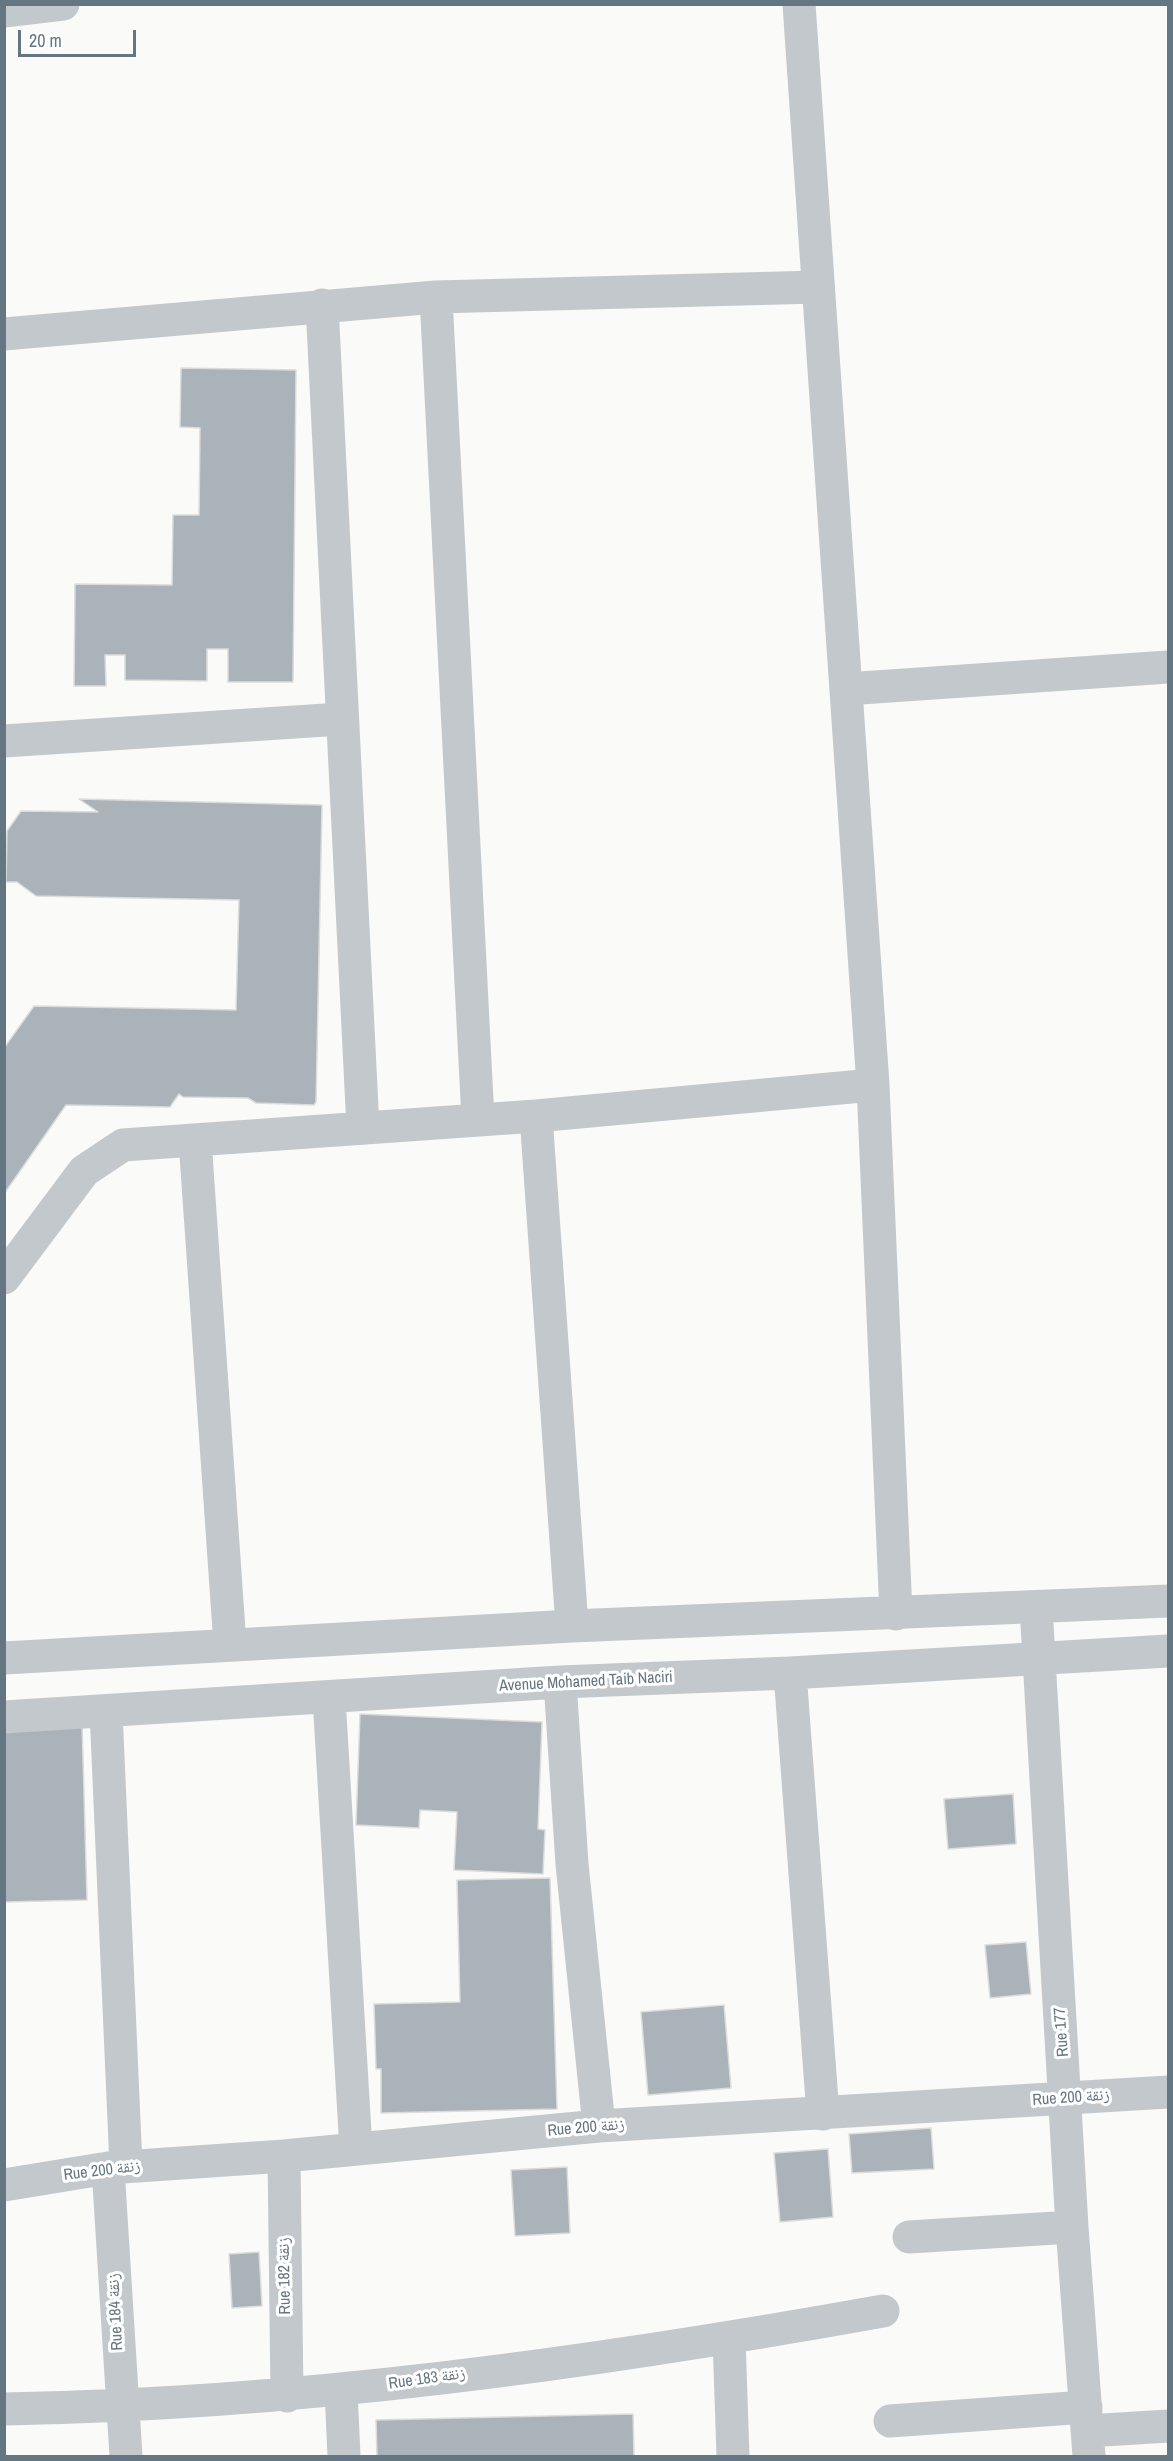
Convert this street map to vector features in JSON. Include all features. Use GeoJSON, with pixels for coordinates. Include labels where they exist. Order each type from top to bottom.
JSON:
{"type":"FeatureCollection","features":[{"type":"Feature","properties":{"kind":"street"},"geometry":{"type":"LineString","coordinates":[[4,11],[63,4]]}},
{"type":"Feature","properties":{"kind":"street"},"geometry":{"type":"LineString","coordinates":[[799,4],[873,1085],[896,1614]]}},
{"type":"Feature","properties":{"kind":"street"},"geometry":{"type":"LineString","coordinates":[[4,334],[436,297],[818,287]]}},
{"type":"Feature","properties":{"kind":"street"},"geometry":{"type":"LineString","coordinates":[[436,297],[478,1120]]}},
{"type":"Feature","properties":{"kind":"street"},"geometry":{"type":"LineString","coordinates":[[322,305],[363,1128]]}},
{"type":"Feature","properties":{"kind":"street"},"geometry":{"type":"LineString","coordinates":[[846,689],[1168,667]]}},
{"type":"Feature","properties":{"kind":"street"},"geometry":{"type":"LineString","coordinates":[[4,741],[341,719]]}},
{"type":"Feature","properties":{"kind":"street"},"geometry":{"type":"LineString","coordinates":[[4,1278],[84,1171],[123,1145],[536,1116],[873,1085]]}},
{"type":"Feature","properties":{"kind":"street"},"geometry":{"type":"LineString","coordinates":[[536,1116],[572,1626]]}},
{"type":"Feature","properties":{"kind":"street"},"geometry":{"type":"LineString","coordinates":[[195,1140],[230,1645]]}},
{"type":"Feature","properties":{"kind":"street"},"geometry":{"type":"LineString","coordinates":[[4,1658],[572,1626],[896,1614],[1168,1600]]}},
{"type":"Feature","properties":{"kind":"street","name":"Rue 177"},"geometry":{"type":"LineString","coordinates":[[1036,1607],[1072,2227],[1088,2432]]}},
{"type":"Feature","properties":{"kind":"street","name":"Avenue Mohamed Taib Naciri"},"geometry":{"type":"LineString","coordinates":[[4,1717],[560,1682],[790,1673],[1168,1651]]}},
{"type":"Feature","properties":{"kind":"street"},"geometry":{"type":"LineString","coordinates":[[790,1673],[823,2114]]}},
{"type":"Feature","properties":{"kind":"street"},"geometry":{"type":"LineString","coordinates":[[560,1682],[572,1864],[599,2126]]}},
{"type":"Feature","properties":{"kind":"street"},"geometry":{"type":"LineString","coordinates":[[329,1698],[356,2149]]}},
{"type":"Feature","properties":{"kind":"street","name":"Rue 184 زنقة"},"geometry":{"type":"LineString","coordinates":[[106,1711],[122,2407],[126,2457]]}},
{"type":"Feature","properties":{"kind":"street","name":"Rue 200 زنقة"},"geometry":{"type":"LineString","coordinates":[[4,2185],[117,2167],[284,2156],[599,2126],[1168,2092]]}},
{"type":"Feature","properties":{"kind":"street","name":"Rue 182 زنقة"},"geometry":{"type":"LineString","coordinates":[[284,2156],[286,2396]]}},
{"type":"Feature","properties":{"kind":"street"},"geometry":{"type":"LineString","coordinates":[[909,2237],[1072,2227]]}},
{"type":"Feature","properties":{"kind":"street","name":"Rue 183 زنقة"},"geometry":{"type":"LineString","coordinates":[[4,2409],[122,2407],[341,2390],[729,2338],[883,2311]]}},
{"type":"Feature","properties":{"kind":"street"},"geometry":{"type":"LineString","coordinates":[[729,2338],[733,2457]]}},
{"type":"Feature","properties":{"kind":"street"},"geometry":{"type":"LineString","coordinates":[[341,2390],[344,2457]]}},
{"type":"Feature","properties":{"kind":"street"},"geometry":{"type":"LineString","coordinates":[[890,2421],[1088,2432],[1168,2426]]}},
{"type":"Feature","properties":{"kind":"building"},"geometry":{"type":"Polygon","coordinates":[[[181,368],[296,370],[293,682],[228,682],[228,649],[207,649],[207,681],[125,680],[125,655],[105,655],[106,686],[74,686],[75,584],[172,585],[173,515],[199,515],[200,428],[180,427],[181,368]]]}},
{"type":"Feature","properties":{"kind":"building"},"geometry":{"type":"Polygon","coordinates":[[[79,799],[322,805],[316,1102],[314,1105],[256,1103],[248,1098],[183,1097],[179,1094],[170,1107],[66,1105],[4,1194],[4,1048],[34,1006],[236,1010],[239,900],[36,896],[17,882],[6,882],[7,831],[21,811],[98,812],[79,799]]]}},
{"type":"Feature","properties":{"kind":"building"},"geometry":{"type":"Polygon","coordinates":[[[360,1714],[542,1722],[538,1829],[545,1830],[543,1874],[454,1870],[457,1812],[420,1810],[419,1828],[356,1825],[360,1714]]]}},
{"type":"Feature","properties":{"kind":"building"},"geometry":{"type":"Polygon","coordinates":[[[82,1723],[87,1900],[4,1902],[4,1725],[82,1723]]]}},
{"type":"Feature","properties":{"kind":"building"},"geometry":{"type":"Polygon","coordinates":[[[1013,1794],[1016,1844],[948,1849],[944,1799],[1013,1794]]]}},
{"type":"Feature","properties":{"kind":"building"},"geometry":{"type":"Polygon","coordinates":[[[550,1878],[557,2109],[381,2113],[381,2069],[376,2069],[374,2004],[460,2002],[457,1880],[550,1878]]]}},
{"type":"Feature","properties":{"kind":"building"},"geometry":{"type":"Polygon","coordinates":[[[1026,1942],[1031,1994],[990,1998],[985,1945],[1026,1942]]]}},
{"type":"Feature","properties":{"kind":"building"},"geometry":{"type":"Polygon","coordinates":[[[724,2005],[731,2088],[648,2095],[641,2012],[724,2005]]]}},
{"type":"Feature","properties":{"kind":"building"},"geometry":{"type":"Polygon","coordinates":[[[931,2128],[934,2169],[852,2173],[849,2134],[931,2128]]]}},
{"type":"Feature","properties":{"kind":"building"},"geometry":{"type":"Polygon","coordinates":[[[828,2149],[833,2217],[780,2222],[774,2153],[828,2149]]]}},
{"type":"Feature","properties":{"kind":"building"},"geometry":{"type":"Polygon","coordinates":[[[567,2167],[570,2233],[515,2236],[511,2170],[567,2167]]]}},
{"type":"Feature","properties":{"kind":"building"},"geometry":{"type":"Polygon","coordinates":[[[259,2252],[262,2306],[232,2308],[229,2254],[259,2252]]]}},
{"type":"Feature","properties":{"kind":"building"},"geometry":{"type":"Polygon","coordinates":[[[633,2414],[634,2456],[377,2456],[376,2420],[633,2414]]]}}]}
